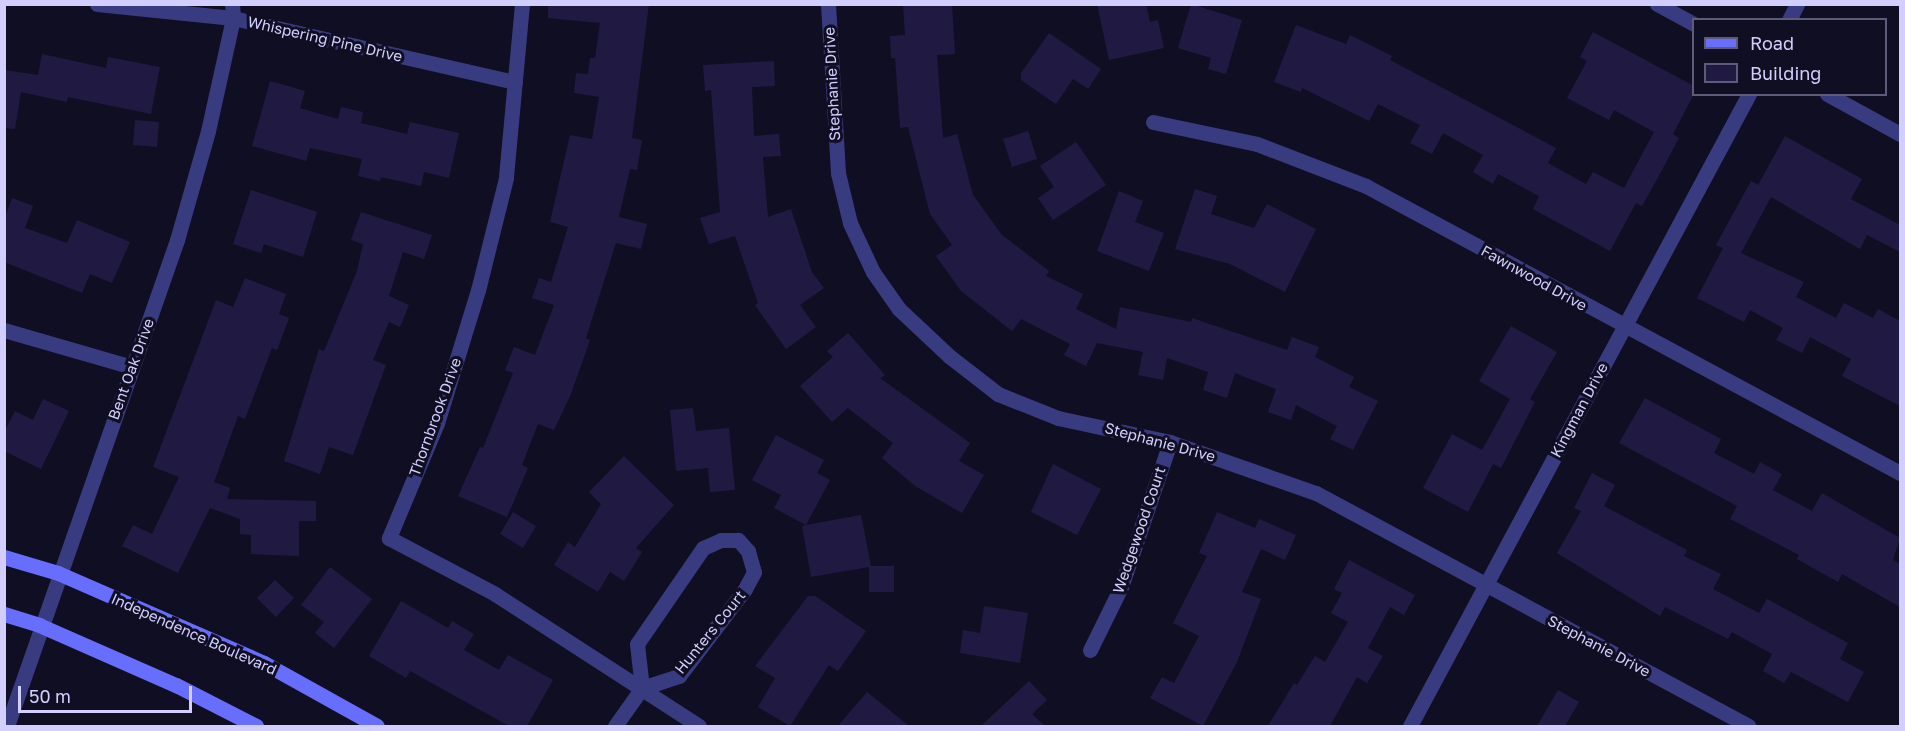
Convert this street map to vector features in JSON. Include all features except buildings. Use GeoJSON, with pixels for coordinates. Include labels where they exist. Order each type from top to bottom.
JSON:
{"type":"FeatureCollection","features":[{"type":"Feature","properties":{"kind":"main road","name":"Independence Boulevard"},"geometry":{"type":"LineString","coordinates":[[4,557],[58,573],[264,663],[377,726]]}},
{"type":"Feature","properties":{"kind":"main road"},"geometry":{"type":"LineString","coordinates":[[4,614],[39,625],[176,685],[256,726]]}},
{"type":"Feature","properties":{"kind":"street","name":"Whispering Pine Drive"},"geometry":{"type":"LineString","coordinates":[[97,4],[232,11],[515,81]]}},
{"type":"Feature","properties":{"kind":"street","name":"Thornbrook Drive"},"geometry":{"type":"LineString","coordinates":[[522,4],[506,178],[478,290],[437,423],[389,538],[495,594],[642,688]]}},
{"type":"Feature","properties":{"kind":"street","name":"Stephanie Drive"},"geometry":{"type":"LineString","coordinates":[[828,4],[838,173],[850,224],[873,272],[899,309],[948,356],[998,394],[1058,418],[1170,442],[1316,494],[1748,726]]}},
{"type":"Feature","properties":{"kind":"street"},"geometry":{"type":"LineString","coordinates":[[1657,4],[1692,23]]}},
{"type":"Feature","properties":{"kind":"street"},"geometry":{"type":"LineString","coordinates":[[1790,18],[1797,4]]}},
{"type":"Feature","properties":{"kind":"street","name":"Bent Oak Drive"},"geometry":{"type":"LineString","coordinates":[[7,726],[39,625],[177,240],[208,132],[232,11]]}},
{"type":"Feature","properties":{"kind":"street","name":"Kingman Drive"},"geometry":{"type":"LineString","coordinates":[[1410,726],[1748,96]]}},
{"type":"Feature","properties":{"kind":"street"},"geometry":{"type":"LineString","coordinates":[[1831,96],[1900,134]]}},
{"type":"Feature","properties":{"kind":"street","name":"Fawnwood Drive"},"geometry":{"type":"LineString","coordinates":[[1153,122],[1257,144],[1366,186],[1624,327],[1900,473]]}},
{"type":"Feature","properties":{"kind":"street"},"geometry":{"type":"LineString","coordinates":[[4,330],[132,367]]}},
{"type":"Feature","properties":{"kind":"street","name":"Wedgewood Court"},"geometry":{"type":"LineString","coordinates":[[1090,650],[1121,587],[1170,442]]}},
{"type":"Feature","properties":{"kind":"street","name":"Hunters Court"},"geometry":{"type":"LineString","coordinates":[[721,540],[738,540],[748,551],[754,572],[745,589],[679,676],[642,688],[637,644],[703,548],[721,540]]}},
{"type":"Feature","properties":{"kind":"street"},"geometry":{"type":"LineString","coordinates":[[615,726],[642,688],[699,726]]}}]}
